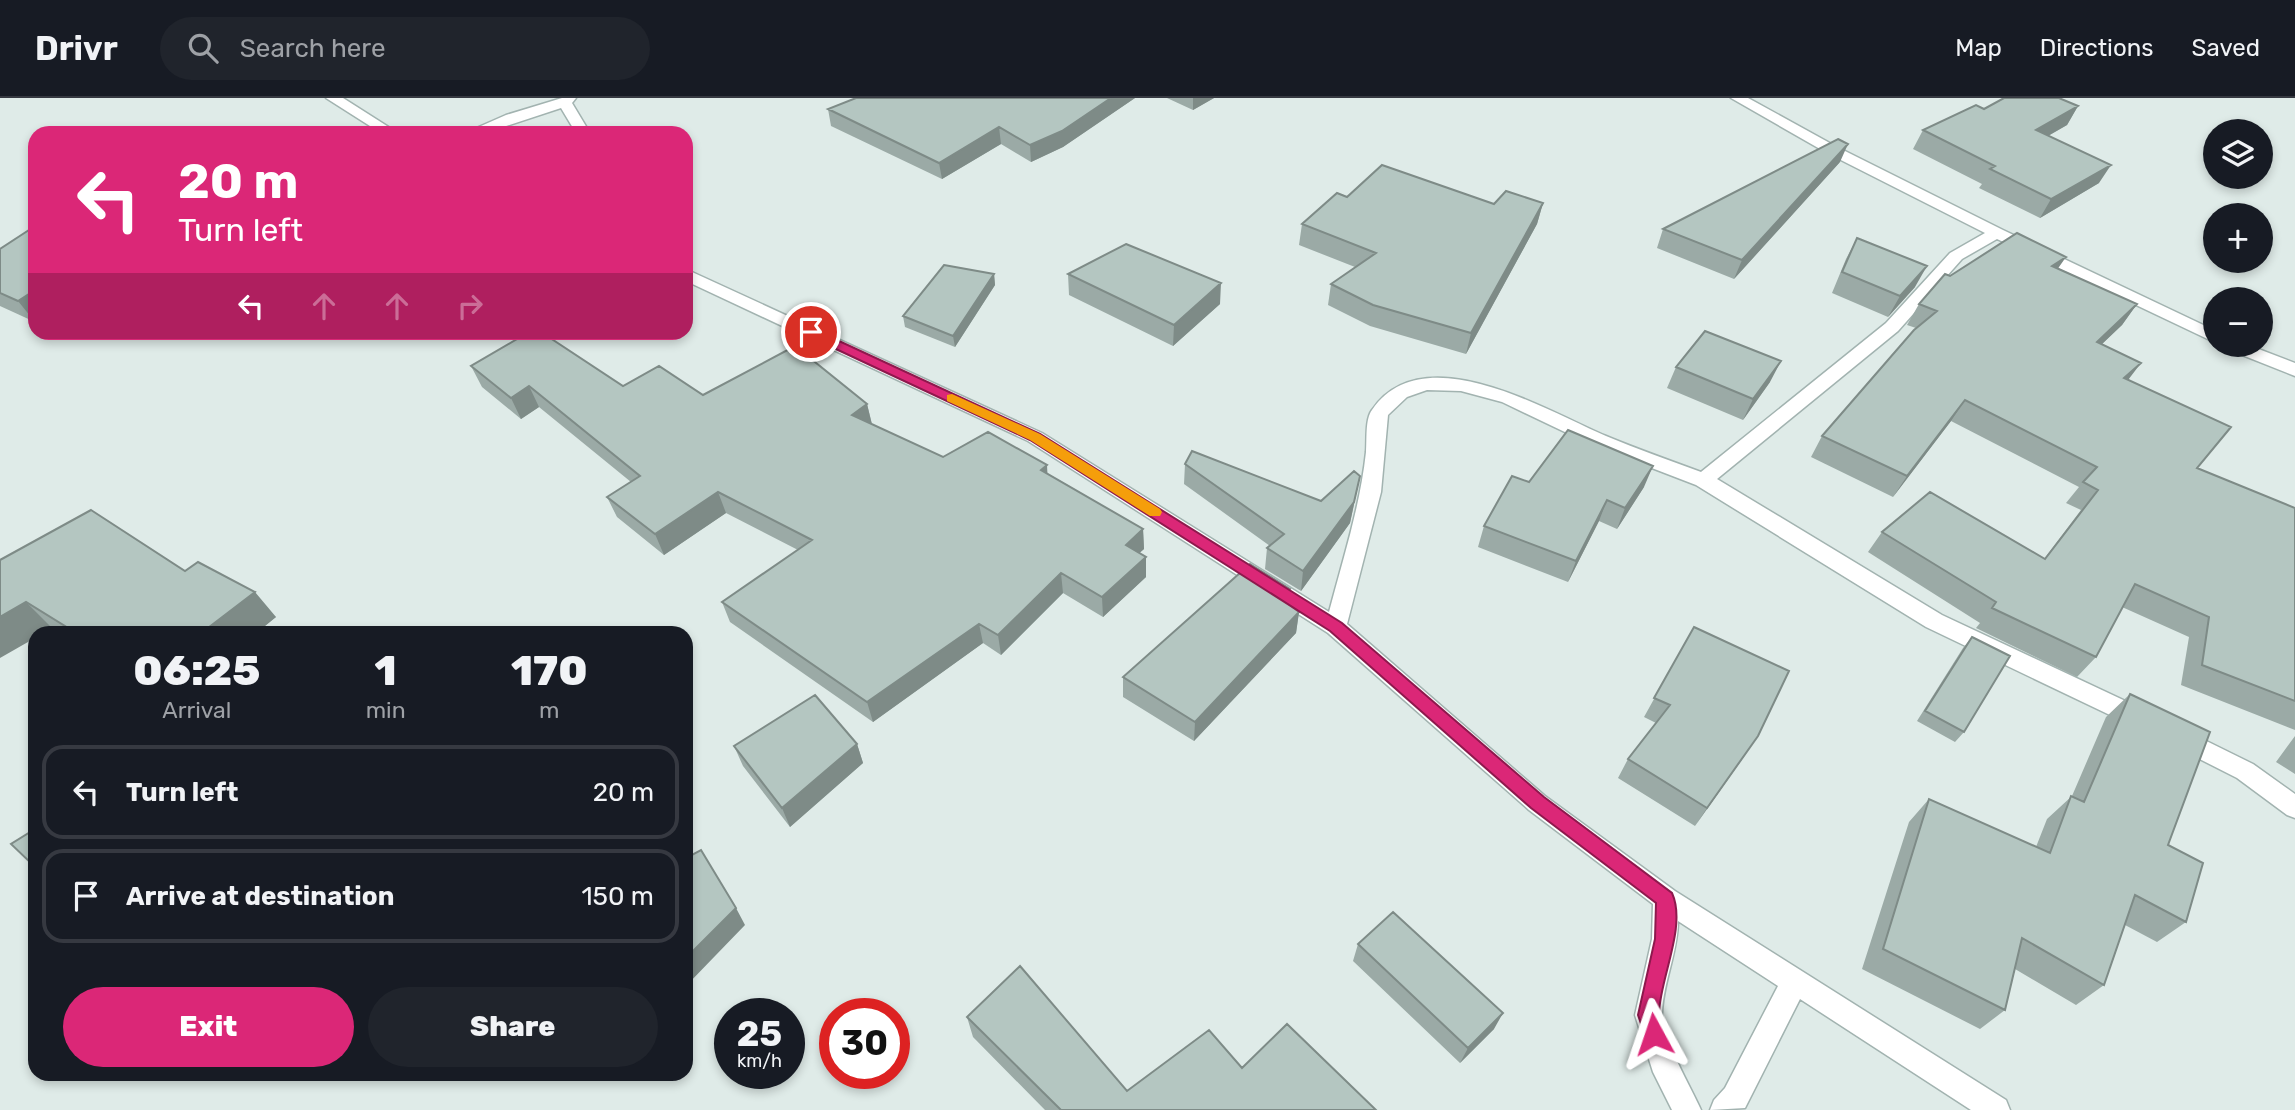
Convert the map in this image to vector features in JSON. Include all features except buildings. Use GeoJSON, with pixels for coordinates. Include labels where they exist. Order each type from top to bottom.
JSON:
{"type":"FeatureCollection","features":[{"type":"Feature","properties":{"kind":"street"},"geometry":{"type":"LineString","coordinates":[[333,98],[379,126]]}},
{"type":"Feature","properties":{"kind":"street"},"geometry":{"type":"LineString","coordinates":[[1738,98],[1832,150],[1997,233],[2203,332]]}},
{"type":"Feature","properties":{"kind":"street"},"geometry":{"type":"LineString","coordinates":[[490,126],[567,101],[580,126]]}},
{"type":"Feature","properties":{"kind":"street"},"geometry":{"type":"LineString","coordinates":[[1703,480],[1892,327],[1956,256],[1997,233]]}},
{"type":"Feature","properties":{"kind":"street"},"geometry":{"type":"LineString","coordinates":[[693,278],[1035,437],[1336,627],[1537,803],[1666,899],[1996,1110]]}},
{"type":"Feature","properties":{"kind":"street"},"geometry":{"type":"LineString","coordinates":[[2263,357],[2295,370]]}},
{"type":"Feature","properties":{"kind":"street"},"geometry":{"type":"LineString","coordinates":[[1336,627],[1371,492],[1379,413],[1401,393],[1424,384],[1461,385],[1508,398],[1624,450],[1703,480],[1934,621],[2245,771],[2295,808]]}},
{"type":"Feature","properties":{"kind":"street"},"geometry":{"type":"LineString","coordinates":[[1666,899],[1665,939],[1648,1015],[1667,1072],[1687,1110]]}},
{"type":"Feature","properties":{"kind":"street"},"geometry":{"type":"LineString","coordinates":[[1724,1110],[1735,1098],[1795,982]]}},
{"type":"Feature","properties":{"kind":"slow traffic"},"geometry":{"type":"LineString","coordinates":[[952,398],[1035,437],[1155,512]]}},
{"type":"Feature","properties":{"kind":"route"},"geometry":{"type":"LineString","coordinates":[[811,332],[1035,437],[1336,627],[1537,803],[1666,899],[1665,939],[1648,1015],[1654,1034]]}}]}
